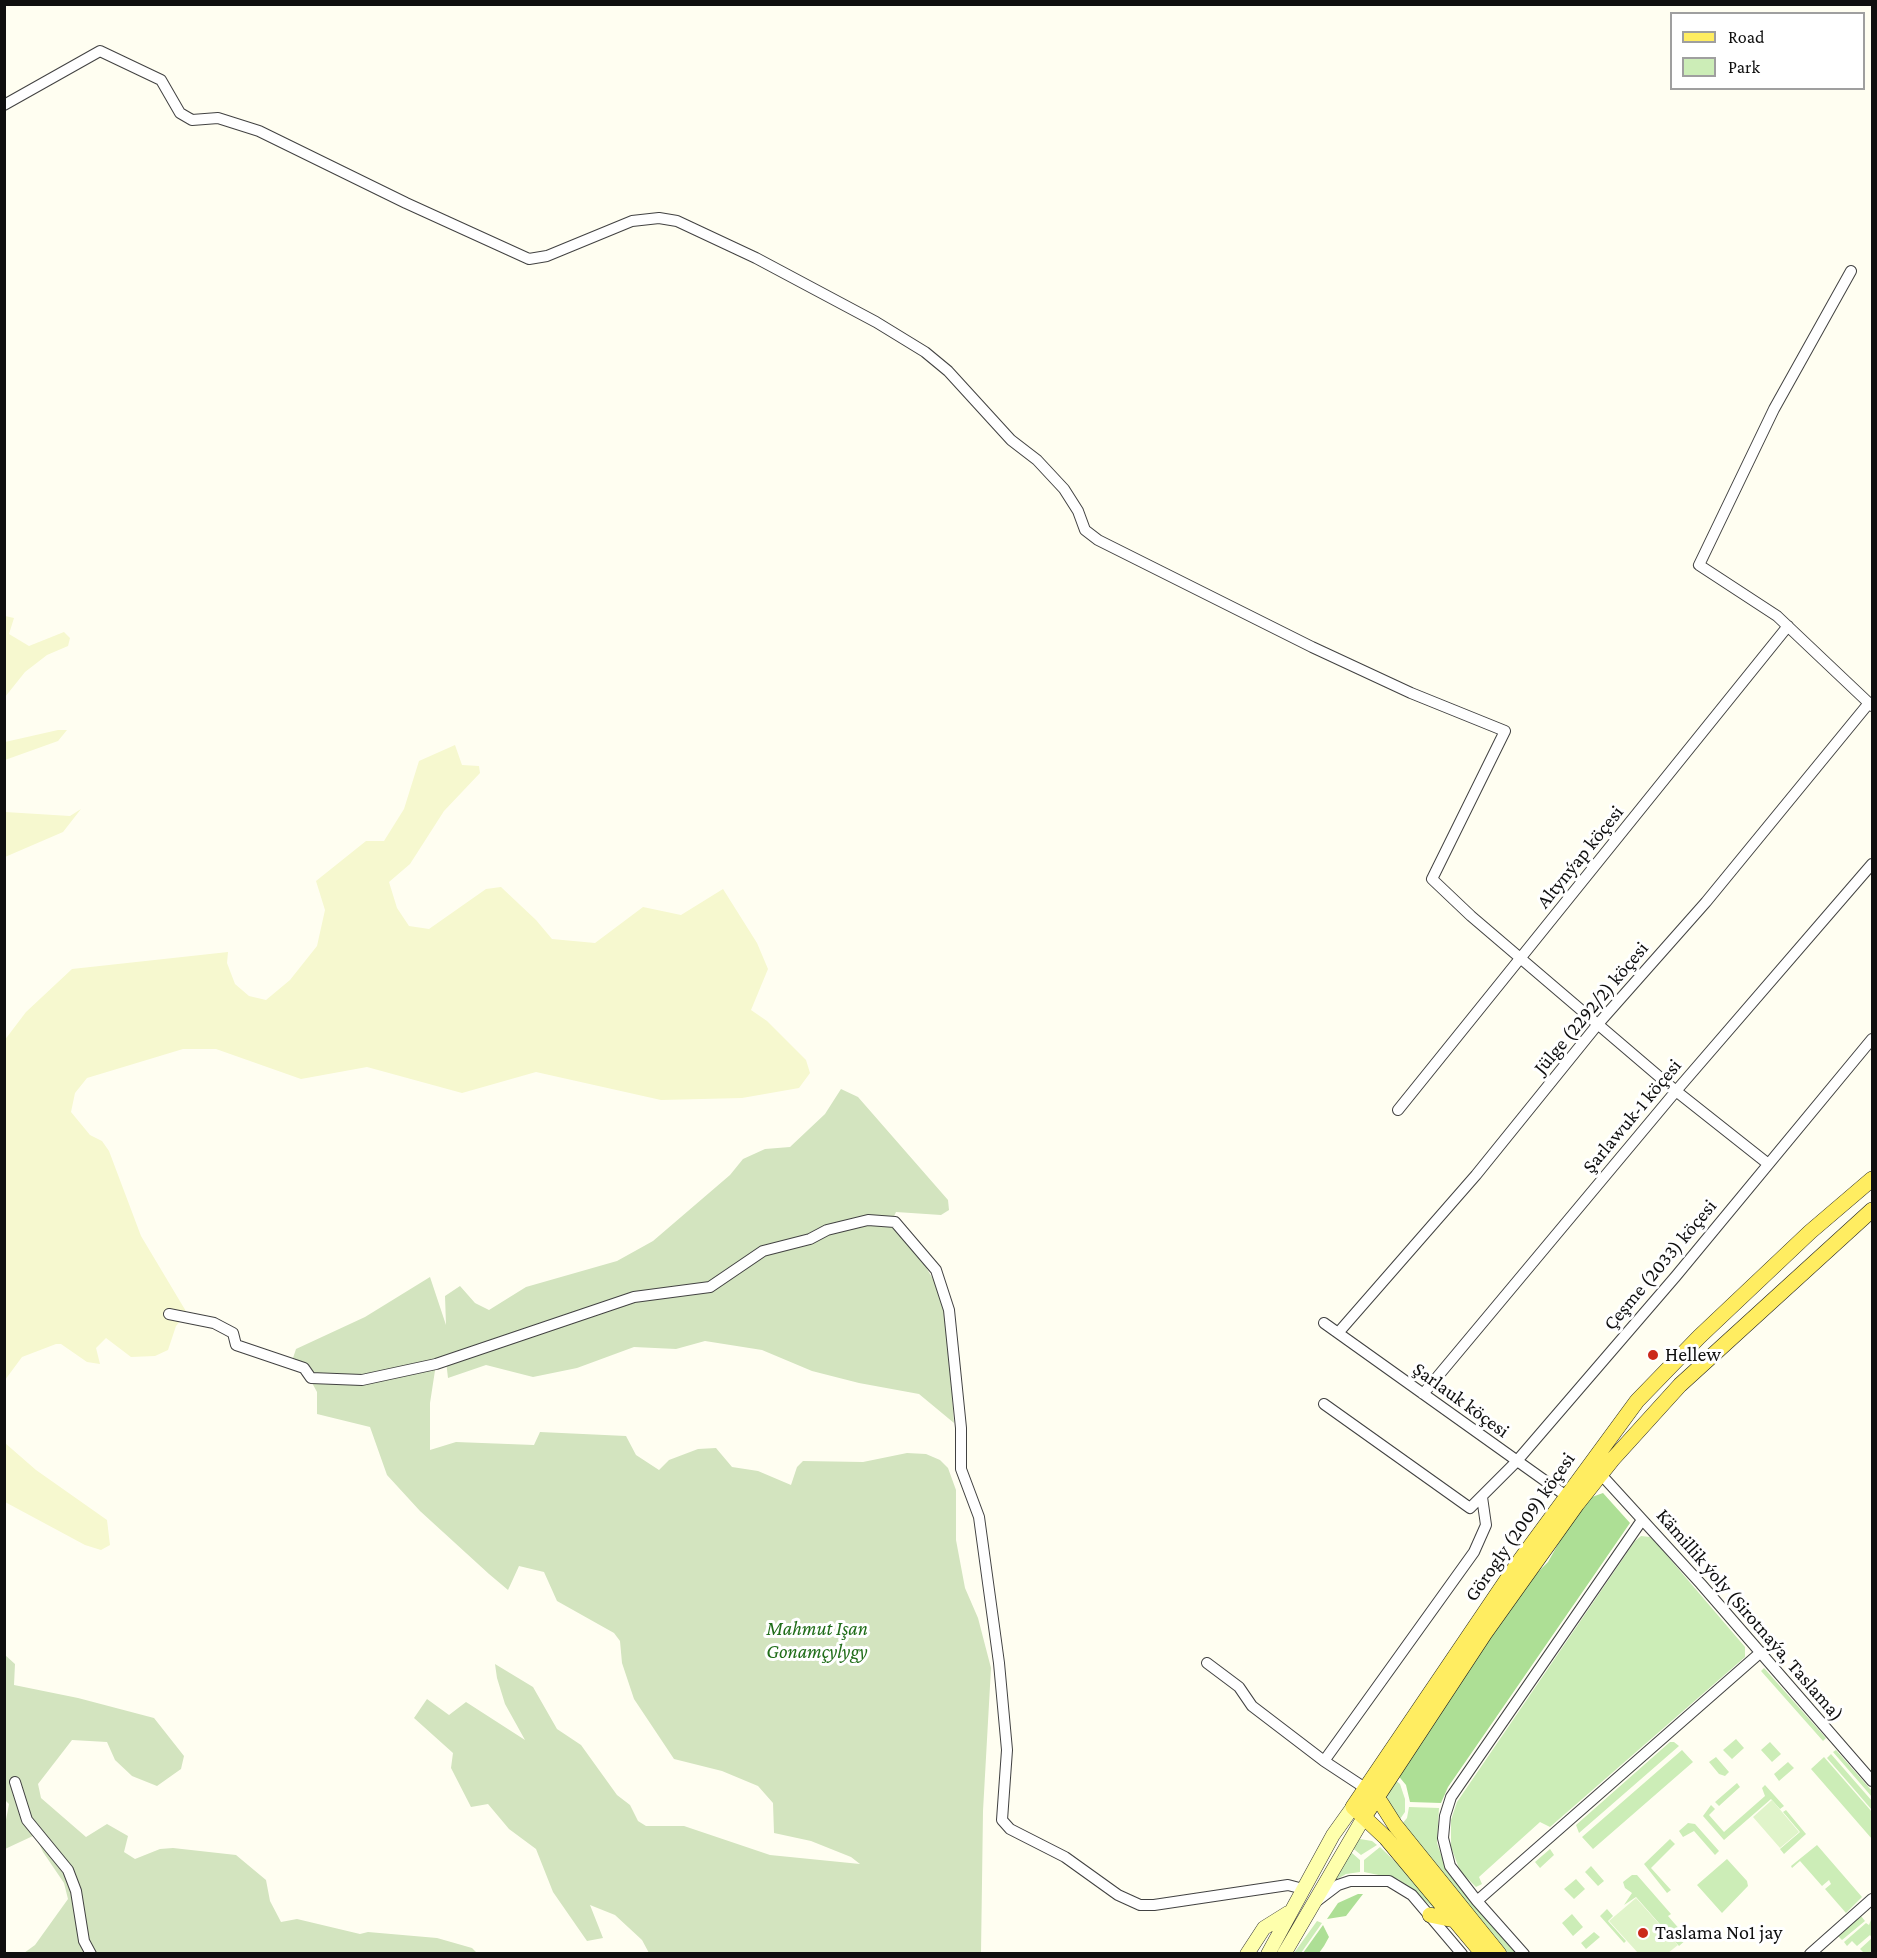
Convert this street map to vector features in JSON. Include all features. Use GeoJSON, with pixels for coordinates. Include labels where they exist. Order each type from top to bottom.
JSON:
{"type":"FeatureCollection","features":[{"type":"Feature","properties":{"kind":"main road","name":"Görogly (2009) köçesi"},"geometry":{"type":"LineString","coordinates":[[1284,1953],[1371,1793],[1572,1500],[1596,1469],[1637,1401],[1699,1337],[1872,1179]]}},
{"type":"Feature","properties":{"kind":"main road","name":"Görogly (2009) köçesi"},"geometry":{"type":"LineString","coordinates":[[1596,1469],[1680,1384],[1872,1210]]}},
{"type":"Feature","properties":{"kind":"main road"},"geometry":{"type":"LineString","coordinates":[[1371,1793],[1499,1953]]}},
{"type":"Feature","properties":{"kind":"main road","name":"Görogly (2009) köçesi"},"geometry":{"type":"LineString","coordinates":[[1268,1953],[1333,1835],[1359,1812]]}},
{"type":"Feature","properties":{"kind":"main road"},"geometry":{"type":"LineString","coordinates":[[1359,1812],[1483,1953]]}},
{"type":"Feature","properties":{"kind":"main road"},"geometry":{"type":"LineString","coordinates":[[1247,1953],[1264,1928],[1290,1911]]}},
{"type":"Feature","properties":{"kind":"main road"},"geometry":{"type":"LineString","coordinates":[[1430,1915],[1454,1920]]}},
{"type":"Feature","properties":{"kind":"street"},"geometry":{"type":"LineString","coordinates":[[4,105],[100,51],[161,80],[180,113],[192,120],[218,118],[259,131],[406,203],[529,259],[547,256],[632,220],[659,218],[677,221],[756,258],[876,322],[925,352],[948,371],[1011,440],[1037,460],[1064,489],[1078,511],[1085,530],[1098,540],[1322,652],[1411,693],[1504,731],[1432,879],[1676,1091],[1767,1163]]}},
{"type":"Feature","properties":{"kind":"street"},"geometry":{"type":"LineString","coordinates":[[1851,271],[1773,409],[1699,565],[1759,602],[1788,626],[1870,705]]}},
{"type":"Feature","properties":{"kind":"street","name":"Altynýap köçesi"},"geometry":{"type":"LineString","coordinates":[[1398,1110],[1788,626]]}},
{"type":"Feature","properties":{"kind":"street","name":"Jülge (2292/2) köçesi"},"geometry":{"type":"LineString","coordinates":[[1338,1333],[1476,1175],[1598,1024],[1706,902],[1870,705]]}},
{"type":"Feature","properties":{"kind":"street","name":"Şarlawuk-1 köçesi"},"geometry":{"type":"LineString","coordinates":[[1423,1394],[1676,1091],[1872,864]]}},
{"type":"Feature","properties":{"kind":"street","name":"Çeşme (2033) köçesi"},"geometry":{"type":"LineString","coordinates":[[1324,1404],[1470,1508],[1516,1462],[1676,1275],[1872,1039]]}},
{"type":"Feature","properties":{"kind":"street"},"geometry":{"type":"LineString","coordinates":[[169,1314],[214,1323],[233,1333],[236,1345],[304,1368],[311,1378],[362,1380],[436,1364],[634,1297],[710,1287],[763,1251],[810,1239],[826,1230],[868,1220],[895,1222],[936,1270],[950,1310],[961,1428],[961,1469],[979,1517],[999,1663],[1007,1750],[1002,1820],[1010,1829],[1065,1857],[1118,1895],[1140,1905],[1154,1905],[1288,1885],[1303,1889]]}},
{"type":"Feature","properties":{"kind":"street","name":"Şarlauk köçesi"},"geometry":{"type":"LineString","coordinates":[[1324,1323],[1572,1500]]}},
{"type":"Feature","properties":{"kind":"street","name":"Kämillik ýoly (Sirotnaýa, Taslama)"},"geometry":{"type":"LineString","coordinates":[[1596,1469],[1761,1652],[1872,1781]]}},
{"type":"Feature","properties":{"kind":"street"},"geometry":{"type":"LineString","coordinates":[[1324,1761],[1474,1552],[1486,1525],[1482,1497]]}},
{"type":"Feature","properties":{"kind":"street"},"geometry":{"type":"LineString","coordinates":[[1524,1953],[1477,1901],[1447,1858],[1443,1827],[1451,1797],[1642,1520]]}},
{"type":"Feature","properties":{"kind":"street"},"geometry":{"type":"LineString","coordinates":[[1477,1901],[1761,1652]]}},
{"type":"Feature","properties":{"kind":"street"},"geometry":{"type":"LineString","coordinates":[[1207,1663],[1239,1687],[1252,1706],[1324,1761],[1371,1793]]}},
{"type":"Feature","properties":{"kind":"street"},"geometry":{"type":"LineString","coordinates":[[15,1782],[27,1820],[68,1870],[76,1891],[84,1941],[91,1953]]}},
{"type":"Feature","properties":{"kind":"street"},"geometry":{"type":"LineString","coordinates":[[1310,1907],[1338,1885],[1350,1881],[1377,1879],[1398,1885],[1412,1895],[1462,1953]]}},
{"type":"Feature","properties":{"kind":"street"},"geometry":{"type":"LineString","coordinates":[[1810,1953],[1872,1899]]}},
{"type":"Feature","properties":{"kind":"green space"},"geometry":{"type":"Polygon","coordinates":[[[5,616],[14,618],[9,634],[29,646],[64,632],[70,638],[68,646],[47,655],[25,672],[5,697],[5,616]]]}},
{"type":"Feature","properties":{"kind":"green space"},"geometry":{"type":"Polygon","coordinates":[[[67,730],[58,741],[5,760],[5,742],[67,730]]]}},
{"type":"Feature","properties":{"kind":"green space"},"geometry":{"type":"Polygon","coordinates":[[[455,745],[462,765],[479,766],[480,773],[444,811],[410,864],[389,882],[397,908],[409,926],[429,929],[486,889],[501,887],[536,920],[552,939],[595,943],[643,907],[681,915],[723,889],[757,943],[768,969],[751,1010],[767,1021],[806,1060],[810,1073],[799,1088],[742,1098],[661,1100],[536,1072],[462,1093],[367,1067],[301,1079],[216,1049],[183,1049],[87,1078],[75,1093],[71,1112],[90,1135],[102,1141],[109,1151],[141,1236],[187,1313],[176,1326],[168,1350],[155,1356],[131,1357],[106,1338],[96,1348],[100,1364],[87,1362],[61,1344],[56,1344],[22,1357],[5,1380],[4,1041],[26,1012],[72,969],[228,952],[227,963],[235,984],[249,996],[266,1000],[290,980],[317,946],[325,910],[316,881],[366,841],[384,841],[404,809],[419,761],[455,745]]]}},
{"type":"Feature","properties":{"kind":"green space"},"geometry":{"type":"Polygon","coordinates":[[[81,809],[63,832],[5,857],[5,812],[70,816],[81,809]]]}},
{"type":"Feature","properties":{"kind":"green space","name":"Mahmut Işan Gonamçylygy"},"geometry":{"type":"Polygon","coordinates":[[[841,1089],[858,1097],[948,1200],[949,1210],[941,1215],[896,1212],[890,1225],[920,1257],[940,1291],[948,1334],[954,1423],[919,1394],[859,1383],[812,1371],[762,1350],[705,1341],[676,1349],[634,1347],[577,1368],[533,1377],[486,1365],[448,1378],[446,1361],[436,1364],[430,1403],[430,1450],[456,1442],[534,1445],[540,1432],[626,1436],[636,1455],[659,1470],[669,1460],[698,1449],[716,1448],[732,1467],[758,1471],[791,1485],[797,1467],[803,1461],[863,1462],[907,1453],[926,1454],[940,1460],[948,1468],[956,1490],[956,1540],[965,1588],[978,1618],[991,1668],[983,1811],[981,1953],[649,1953],[642,1940],[615,1915],[590,1905],[603,1938],[587,1941],[553,1892],[536,1849],[509,1829],[488,1804],[471,1807],[451,1768],[453,1753],[414,1718],[427,1699],[449,1715],[466,1702],[525,1740],[505,1704],[495,1664],[533,1687],[557,1729],[581,1745],[617,1795],[630,1805],[638,1821],[646,1826],[684,1826],[770,1855],[860,1864],[851,1857],[811,1841],[774,1833],[773,1803],[758,1786],[722,1771],[674,1759],[634,1699],[622,1663],[620,1641],[614,1633],[557,1601],[544,1572],[519,1566],[508,1590],[420,1511],[387,1475],[370,1427],[317,1414],[317,1392],[304,1368],[291,1364],[296,1349],[365,1317],[430,1277],[446,1325],[445,1296],[460,1286],[475,1303],[489,1310],[526,1287],[617,1261],[653,1241],[730,1175],[743,1159],[765,1149],[790,1147],[825,1114],[841,1089]]]}},
{"type":"Feature","properties":{"kind":"green space"},"geometry":{"type":"Polygon","coordinates":[[[5,1443],[36,1470],[107,1520],[110,1545],[101,1550],[85,1545],[5,1502],[5,1443]]]}},
{"type":"Feature","properties":{"kind":"green space"},"geometry":{"type":"Polygon","coordinates":[[[1603,1493],[1630,1523],[1448,1787],[1441,1803],[1410,1802],[1406,1785],[1396,1773],[1522,1588],[1548,1562],[1566,1530],[1592,1497],[1603,1493]]]}},
{"type":"Feature","properties":{"kind":"green space"},"geometry":{"type":"Polygon","coordinates":[[[1641,1536],[1650,1537],[1658,1545],[1745,1647],[1745,1657],[1550,1827],[1540,1822],[1479,1877],[1482,1884],[1476,1887],[1460,1871],[1451,1847],[1451,1820],[1457,1802],[1635,1541],[1641,1536]]]}},
{"type":"Feature","properties":{"kind":"green space"},"geometry":{"type":"Polygon","coordinates":[[[5,1655],[15,1664],[14,1685],[78,1698],[154,1718],[184,1756],[181,1769],[157,1786],[132,1776],[115,1760],[107,1742],[72,1740],[38,1784],[41,1798],[86,1837],[107,1824],[128,1836],[124,1852],[135,1859],[160,1849],[173,1848],[236,1855],[266,1880],[270,1901],[281,1922],[297,1919],[360,1934],[368,1932],[437,1938],[472,1948],[477,1953],[24,1953],[35,1945],[68,1899],[64,1883],[43,1852],[35,1835],[5,1849],[5,1825],[9,1804],[4,1799],[5,1655]]]}},
{"type":"Feature","properties":{"kind":"green space"},"geometry":{"type":"Polygon","coordinates":[[[1764,1668],[1826,1738],[1823,1741],[1761,1671],[1764,1668]]]}},
{"type":"Feature","properties":{"kind":"green space"},"geometry":{"type":"Polygon","coordinates":[[[1736,1739],[1744,1748],[1732,1759],[1723,1750],[1736,1739]]]}},
{"type":"Feature","properties":{"kind":"green space"},"geometry":{"type":"Polygon","coordinates":[[[1670,1742],[1679,1746],[1579,1833],[1576,1825],[1670,1742]]]}},
{"type":"Feature","properties":{"kind":"green space"},"geometry":{"type":"Polygon","coordinates":[[[1770,1742],[1781,1754],[1772,1762],[1761,1750],[1770,1742]]]}},
{"type":"Feature","properties":{"kind":"green space"},"geometry":{"type":"Polygon","coordinates":[[[1682,1750],[1693,1762],[1593,1849],[1582,1837],[1682,1750]]]}},
{"type":"Feature","properties":{"kind":"green space"},"geometry":{"type":"Polygon","coordinates":[[[1836,1750],[1872,1791],[1872,1797],[1833,1752],[1836,1750]]]}},
{"type":"Feature","properties":{"kind":"green space"},"geometry":{"type":"Polygon","coordinates":[[[1831,1754],[1872,1801],[1872,1810],[1827,1758],[1831,1754]]]}},
{"type":"Feature","properties":{"kind":"green space"},"geometry":{"type":"Polygon","coordinates":[[[1716,1757],[1729,1772],[1725,1776],[1719,1774],[1709,1762],[1716,1757]]]}},
{"type":"Feature","properties":{"kind":"green space"},"geometry":{"type":"Polygon","coordinates":[[[1824,1757],[1872,1812],[1872,1839],[1811,1769],[1824,1757]]]}},
{"type":"Feature","properties":{"kind":"green space"},"geometry":{"type":"Polygon","coordinates":[[[1788,1762],[1794,1768],[1779,1781],[1774,1774],[1788,1762]]]}},
{"type":"Feature","properties":{"kind":"green space"},"geometry":{"type":"Polygon","coordinates":[[[1392,1777],[1400,1784],[1405,1799],[1405,1812],[1398,1822],[1387,1797],[1392,1777]]]}},
{"type":"Feature","properties":{"kind":"green space"},"geometry":{"type":"Polygon","coordinates":[[[1737,1783],[1740,1787],[1719,1806],[1715,1802],[1737,1783]]]}},
{"type":"Feature","properties":{"kind":"green space"},"geometry":{"type":"Polygon","coordinates":[[[1765,1785],[1784,1806],[1780,1809],[1771,1799],[1724,1840],[1703,1816],[1711,1805],[1715,1809],[1709,1815],[1724,1832],[1765,1796],[1762,1788],[1765,1785]]]}},
{"type":"Feature","properties":{"kind":"green space"},"geometry":{"type":"Polygon","coordinates":[[[1772,1800],[1799,1832],[1780,1848],[1753,1817],[1772,1800]]]}},
{"type":"Feature","properties":{"kind":"green space"},"geometry":{"type":"Polygon","coordinates":[[[1409,1807],[1439,1808],[1437,1843],[1447,1872],[1516,1953],[1508,1953],[1406,1832],[1401,1825],[1407,1818],[1409,1807]]]}},
{"type":"Feature","properties":{"kind":"green space"},"geometry":{"type":"Polygon","coordinates":[[[1786,1810],[1806,1834],[1784,1854],[1780,1849],[1800,1832],[1783,1812],[1786,1810]]]}},
{"type":"Feature","properties":{"kind":"green space"},"geometry":{"type":"Polygon","coordinates":[[[1688,1823],[1695,1824],[1719,1851],[1715,1855],[1694,1831],[1683,1837],[1679,1831],[1688,1823]]]}},
{"type":"Feature","properties":{"kind":"green space"},"geometry":{"type":"Polygon","coordinates":[[[1360,1839],[1372,1841],[1377,1845],[1361,1855],[1349,1845],[1360,1839]]]}},
{"type":"Feature","properties":{"kind":"green space"},"geometry":{"type":"Polygon","coordinates":[[[1670,1839],[1675,1844],[1651,1868],[1671,1890],[1667,1893],[1644,1864],[1670,1839]]]}},
{"type":"Feature","properties":{"kind":"green space"},"geometry":{"type":"Polygon","coordinates":[[[1817,1845],[1862,1897],[1846,1913],[1825,1889],[1831,1884],[1829,1880],[1822,1886],[1800,1861],[1792,1868],[1791,1866],[1817,1845]]]}},
{"type":"Feature","properties":{"kind":"green space"},"geometry":{"type":"Polygon","coordinates":[[[1345,1847],[1360,1860],[1360,1872],[1346,1874],[1325,1886],[1345,1847]]]}},
{"type":"Feature","properties":{"kind":"green space"},"geometry":{"type":"Polygon","coordinates":[[[1380,1847],[1403,1869],[1437,1911],[1398,1879],[1364,1872],[1364,1860],[1380,1847]]]}},
{"type":"Feature","properties":{"kind":"green space"},"geometry":{"type":"Polygon","coordinates":[[[1550,1849],[1554,1855],[1540,1868],[1535,1862],[1550,1849]]]}},
{"type":"Feature","properties":{"kind":"green space"},"geometry":{"type":"Polygon","coordinates":[[[1727,1859],[1747,1881],[1748,1886],[1722,1913],[1697,1885],[1727,1859]]]}},
{"type":"Feature","properties":{"kind":"green space"},"geometry":{"type":"Polygon","coordinates":[[[1591,1866],[1604,1881],[1598,1886],[1585,1872],[1591,1866]]]}},
{"type":"Feature","properties":{"kind":"green space"},"geometry":{"type":"Polygon","coordinates":[[[1632,1875],[1637,1875],[1671,1914],[1668,1916],[1682,1932],[1685,1929],[1688,1933],[1687,1939],[1679,1946],[1636,1897],[1624,1905],[1632,1893],[1625,1888],[1623,1882],[1632,1875]]]}},
{"type":"Feature","properties":{"kind":"green space"},"geometry":{"type":"Polygon","coordinates":[[[1576,1879],[1585,1889],[1574,1899],[1564,1889],[1576,1879]]]}},
{"type":"Feature","properties":{"kind":"green space"},"geometry":{"type":"Polygon","coordinates":[[[1363,1894],[1346,1916],[1327,1919],[1338,1903],[1363,1894]]]}},
{"type":"Feature","properties":{"kind":"green space","name":"Taslama No1 jay"},"geometry":{"type":"Polygon","coordinates":[[[1636,1898],[1678,1945],[1668,1953],[1638,1953],[1609,1921],[1636,1898]]]}},
{"type":"Feature","properties":{"kind":"green space"},"geometry":{"type":"Polygon","coordinates":[[[1607,1909],[1613,1916],[1608,1921],[1626,1941],[1624,1943],[1600,1916],[1607,1909]]]}},
{"type":"Feature","properties":{"kind":"green space"},"geometry":{"type":"Polygon","coordinates":[[[1572,1914],[1583,1927],[1573,1936],[1562,1923],[1572,1914]]]}},
{"type":"Feature","properties":{"kind":"green space"},"geometry":{"type":"Polygon","coordinates":[[[1861,1916],[1865,1921],[1842,1940],[1838,1936],[1861,1916]]]}},
{"type":"Feature","properties":{"kind":"green space"},"geometry":{"type":"Polygon","coordinates":[[[1872,1917],[1872,1938],[1870,1935],[1857,1946],[1852,1941],[1847,1946],[1844,1942],[1866,1923],[1869,1925],[1872,1917]]]}},
{"type":"Feature","properties":{"kind":"green space"},"geometry":{"type":"Polygon","coordinates":[[[1317,1921],[1322,1923],[1301,1953],[1294,1953],[1317,1921]]]}},
{"type":"Feature","properties":{"kind":"green space"},"geometry":{"type":"Polygon","coordinates":[[[1323,1925],[1329,1937],[1319,1953],[1303,1953],[1323,1925]]]}},
{"type":"Feature","properties":{"kind":"green space"},"geometry":{"type":"Polygon","coordinates":[[[1594,1932],[1600,1937],[1586,1949],[1581,1943],[1594,1932]]]}},
{"type":"Feature","properties":{"kind":"green space"},"geometry":{"type":"Polygon","coordinates":[[[1872,1938],[1872,1953],[1864,1953],[1860,1949],[1872,1938]]]}},
{"type":"Feature","properties":{"kind":"place","name":"Hellew"},"geometry":{"type":"Point","coordinates":[1653,1355]}},
{"type":"Feature","properties":{"kind":"place","name":"Taslama No1 jay"},"geometry":{"type":"Point","coordinates":[1643,1933]}}]}
